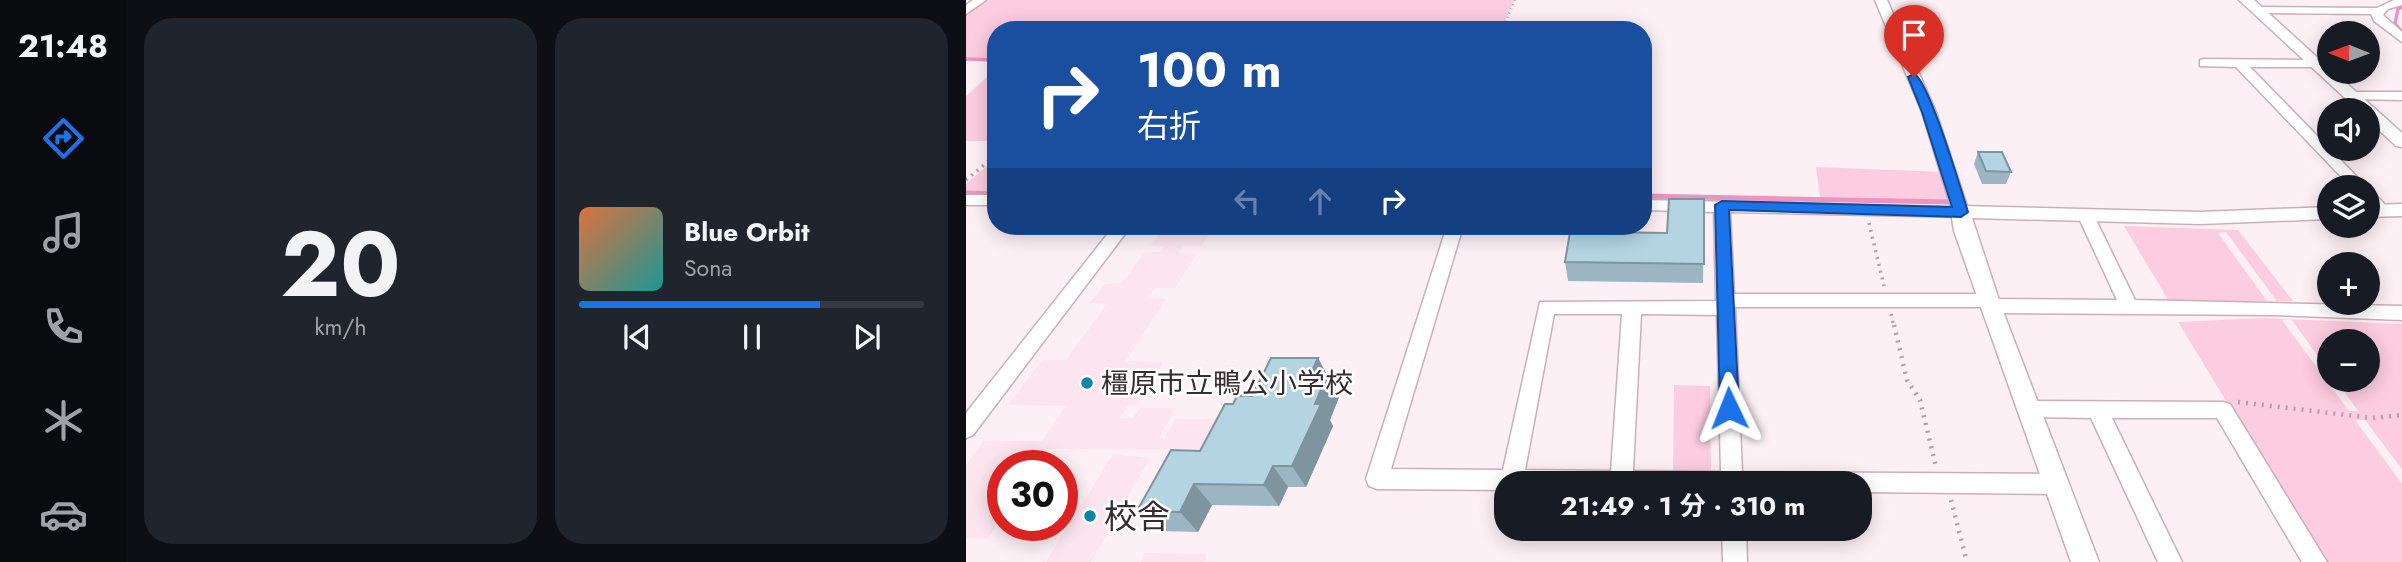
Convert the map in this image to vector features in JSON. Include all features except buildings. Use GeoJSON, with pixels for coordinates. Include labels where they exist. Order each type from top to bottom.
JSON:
{"type":"FeatureCollection","features":[{"type":"Feature","properties":{"kind":"street"},"geometry":{"type":"LineString","coordinates":[[966,11],[980,0]]}},
{"type":"Feature","properties":{"kind":"street"},"geometry":{"type":"LineString","coordinates":[[1881,0],[1928,112],[1989,304],[2085,562]]}},
{"type":"Feature","properties":{"kind":"street"},"geometry":{"type":"LineString","coordinates":[[2251,5],[2379,10],[2394,2]]}},
{"type":"Feature","properties":{"kind":"street"},"geometry":{"type":"LineString","coordinates":[[2251,5],[2352,96],[2402,96]]}},
{"type":"Feature","properties":{"kind":"street"},"geometry":{"type":"LineString","coordinates":[[2379,10],[2378,19],[2402,38]]}},
{"type":"Feature","properties":{"kind":"street"},"geometry":{"type":"LineString","coordinates":[[2204,63],[2315,63]]}},
{"type":"Feature","properties":{"kind":"street"},"geometry":{"type":"LineString","coordinates":[[2239,63],[2346,175]]}},
{"type":"Feature","properties":{"kind":"street"},"geometry":{"type":"LineString","coordinates":[[2380,123],[2402,142]]}},
{"type":"Feature","properties":{"kind":"street"},"geometry":{"type":"LineString","coordinates":[[966,200],[987,200]]}},
{"type":"Feature","properties":{"kind":"street"},"geometry":{"type":"LineString","coordinates":[[1652,205],[2200,218],[2317,213]]}},
{"type":"Feature","properties":{"kind":"street"},"geometry":{"type":"LineString","coordinates":[[1722,205],[1732,471]]}},
{"type":"Feature","properties":{"kind":"street"},"geometry":{"type":"LineString","coordinates":[[2380,207],[2402,210]]}},
{"type":"Feature","properties":{"kind":"street"},"geometry":{"type":"LineString","coordinates":[[2086,216],[2130,308]]}},
{"type":"Feature","properties":{"kind":"street"},"geometry":{"type":"LineString","coordinates":[[966,429],[1116,235]]}},
{"type":"Feature","properties":{"kind":"street"},"geometry":{"type":"LineString","coordinates":[[1452,235],[1377,479],[1494,480]]}},
{"type":"Feature","properties":{"kind":"street"},"geometry":{"type":"LineString","coordinates":[[1513,471],[1546,307],[1632,308],[1888,300],[2402,313]]}},
{"type":"Feature","properties":{"kind":"street"},"geometry":{"type":"LineString","coordinates":[[1622,471],[1632,308]]}},
{"type":"Feature","properties":{"kind":"street"},"geometry":{"type":"LineString","coordinates":[[2028,409],[2222,410],[2315,562]]}},
{"type":"Feature","properties":{"kind":"street"},"geometry":{"type":"LineString","coordinates":[[2098,410],[2170,562]]}},
{"type":"Feature","properties":{"kind":"street"},"geometry":{"type":"LineString","coordinates":[[1872,483],[2055,484]]}},
{"type":"Feature","properties":{"kind":"street"},"geometry":{"type":"LineString","coordinates":[[1734,541],[1735,562]]}},
{"type":"Feature","properties":{"kind":"path"},"geometry":{"type":"LineString","coordinates":[[1506,21],[1515,0]]}},
{"type":"Feature","properties":{"kind":"path"},"geometry":{"type":"LineString","coordinates":[[966,180],[987,162]]}},
{"type":"Feature","properties":{"kind":"path"},"geometry":{"type":"LineString","coordinates":[[1865,208],[1907,380],[1920,400],[1968,562]]}},
{"type":"Feature","properties":{"kind":"path"},"geometry":{"type":"LineString","coordinates":[[2233,401],[2372,418],[2402,415]]}},
{"type":"Feature","properties":{"kind":"shaded area"},"geometry":{"type":"Polygon","coordinates":[[[985,0],[1514,0],[1505,21],[987,21],[987,61],[966,61],[966,15],[985,0]]]}},
{"type":"Feature","properties":{"kind":"shaded area"},"geometry":{"type":"Polygon","coordinates":[[[987,77],[987,141],[966,141],[966,96],[987,77]]]}},
{"type":"Feature","properties":{"kind":"shaded area"},"geometry":{"type":"Polygon","coordinates":[[[987,166],[987,192],[966,192],[966,184],[987,166]]]}},
{"type":"Feature","properties":{"kind":"shaded area"},"geometry":{"type":"Polygon","coordinates":[[[1816,167],[1944,172],[1954,201],[1820,197],[1816,167]]]}},
{"type":"Feature","properties":{"kind":"shaded area"},"geometry":{"type":"Polygon","coordinates":[[[2124,226],[2238,230],[2293,301],[2170,303],[2124,226]],[[2226,232],[2218,233],[2267,301],[2276,300],[2226,232]]]}},
{"type":"Feature","properties":{"kind":"shaded area","name":"橿原市立鴨公小学校"},"geometry":{"type":"Polygon","coordinates":[[[1158,235],[1208,235],[1201,246],[1184,246],[1178,253],[1197,254],[1175,288],[1155,288],[1147,298],[1166,299],[1126,361],[1163,362],[1137,405],[1128,405],[1120,418],[1133,418],[1140,408],[1176,408],[1159,438],[1164,439],[1175,419],[1236,419],[1221,450],[987,450],[987,538],[966,538],[966,465],[984,441],[1042,441],[1066,406],[1008,405],[1042,360],[1066,360],[1107,304],[1089,303],[1105,284],[1122,283],[1144,253],[1161,252],[1165,246],[1150,246],[1158,235]]]}},
{"type":"Feature","properties":{"kind":"shaded area"},"geometry":{"type":"Polygon","coordinates":[[[2290,319],[2282,320],[2317,368],[2317,392],[2335,392],[2349,411],[2358,411],[2345,392],[2380,392],[2380,329],[2317,329],[2317,355],[2291,319],[2402,324],[2402,469],[2365,420],[2355,420],[2402,484],[2402,562],[2324,562],[2178,322],[2290,319]]]}},
{"type":"Feature","properties":{"kind":"shaded area"},"geometry":{"type":"Polygon","coordinates":[[[1674,385],[1710,386],[1711,471],[1673,471],[1674,385]]]}},
{"type":"Feature","properties":{"kind":"shaded area","name":"校舎"},"geometry":{"type":"Polygon","coordinates":[[[1113,454],[1150,458],[1091,562],[1046,562],[1058,541],[1078,541],[1078,506],[1081,506],[1113,454]]]}},
{"type":"Feature","properties":{"kind":"shaded area","name":"校舎"},"geometry":{"type":"Polygon","coordinates":[[[1145,553],[1207,554],[1204,562],[1141,562],[1145,553]]]}},
{"type":"Feature","properties":{"kind":"waterway"},"geometry":{"type":"LineString","coordinates":[[2402,7],[2398,9],[2395,24],[2402,32]]}},
{"type":"Feature","properties":{"kind":"waterway"},"geometry":{"type":"LineString","coordinates":[[966,59],[987,60]]}},
{"type":"Feature","properties":{"kind":"waterway"},"geometry":{"type":"LineString","coordinates":[[966,193],[987,194]]}},
{"type":"Feature","properties":{"kind":"waterway"},"geometry":{"type":"LineString","coordinates":[[1652,196],[1949,202]]}},
{"type":"Feature","properties":{"kind":"place","name":"橿原市立鴨公小学校"},"geometry":{"type":"Point","coordinates":[1087,383]}},
{"type":"Feature","properties":{"kind":"place","name":"校舎"},"geometry":{"type":"Point","coordinates":[1090,516]}},
{"type":"Feature","properties":{"kind":"route"},"geometry":{"type":"LineString","coordinates":[[1729,408],[1722,205],[1961,212],[1914,77]]}}]}
